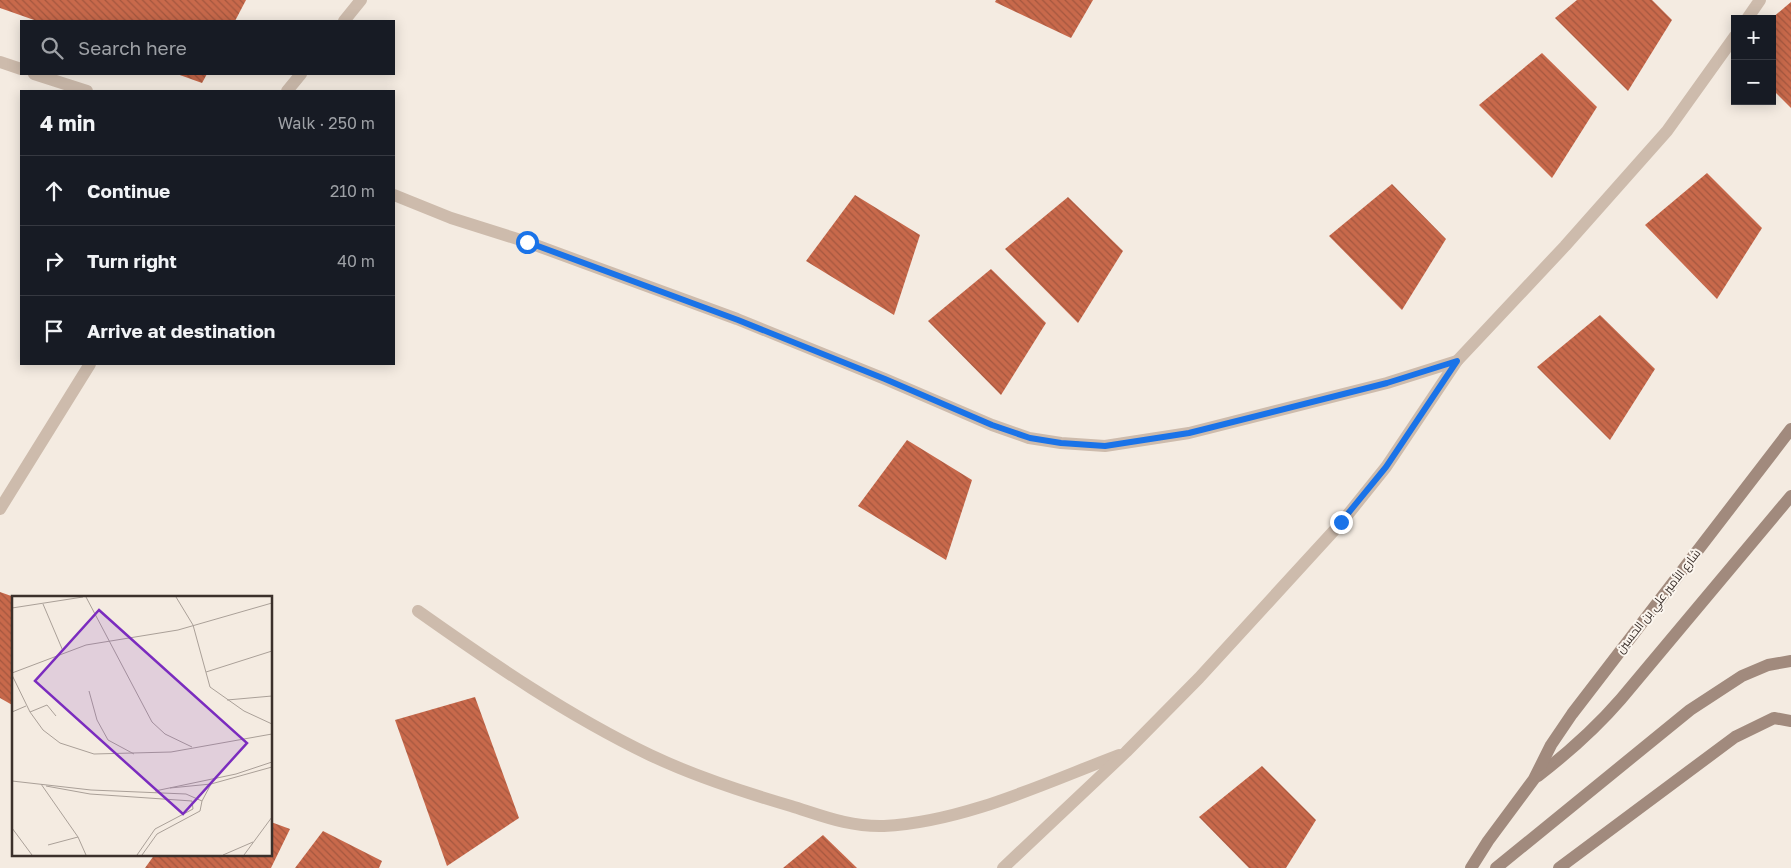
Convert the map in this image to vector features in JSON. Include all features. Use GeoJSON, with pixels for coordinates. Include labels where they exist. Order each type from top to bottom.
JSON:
{"type":"FeatureCollection","features":[{"type":"Feature","properties":{"kind":"street"},"geometry":{"type":"LineString","coordinates":[[345,20],[361,0]]}},
{"type":"Feature","properties":{"kind":"street"},"geometry":{"type":"LineString","coordinates":[[1750,15],[1760,0]]}},
{"type":"Feature","properties":{"kind":"street"},"geometry":{"type":"LineString","coordinates":[[1003,868],[1126,752],[1199,678],[1341,522],[1386,467],[1457,361],[1565,246],[1667,131],[1731,42]]}},
{"type":"Feature","properties":{"kind":"street"},"geometry":{"type":"LineString","coordinates":[[0,62],[20,69]]}},
{"type":"Feature","properties":{"kind":"street"},"geometry":{"type":"LineString","coordinates":[[37,75],[84,90]]}},
{"type":"Feature","properties":{"kind":"street"},"geometry":{"type":"LineString","coordinates":[[288,90],[300,75]]}},
{"type":"Feature","properties":{"kind":"street"},"geometry":{"type":"LineString","coordinates":[[395,195],[451,218],[527,242],[738,320],[885,379],[992,425],[1030,438],[1061,443],[1105,446],[1189,433],[1387,383],[1457,361]]}},
{"type":"Feature","properties":{"kind":"street"},"geometry":{"type":"LineString","coordinates":[[2,500],[89,365]]}},
{"type":"Feature","properties":{"kind":"street","name":"شارع الأمير علي بن الحسين"},"geometry":{"type":"LineString","coordinates":[[1471,868],[1488,841],[1534,779],[1551,746],[1582,700],[1791,429]]}},
{"type":"Feature","properties":{"kind":"street","name":"شارع الأمير علي بن الحسين"},"geometry":{"type":"LineString","coordinates":[[1534,779],[1595,728],[1622,699],[1791,496]]}},
{"type":"Feature","properties":{"kind":"street"},"geometry":{"type":"LineString","coordinates":[[418,611],[508,675],[598,728],[651,756],[760,797],[846,824],[882,826],[910,824],[950,817],[1029,790],[1126,752]]}},
{"type":"Feature","properties":{"kind":"street"},"geometry":{"type":"LineString","coordinates":[[1496,868],[1690,710],[1742,676],[1768,665],[1791,661]]}},
{"type":"Feature","properties":{"kind":"street"},"geometry":{"type":"LineString","coordinates":[[1559,868],[1735,737],[1774,718],[1791,721]]}},
{"type":"Feature","properties":{"kind":"building"},"geometry":{"type":"Polygon","coordinates":[[[0,0],[246,0],[236,20],[34,20],[0,8],[0,0]]]}},
{"type":"Feature","properties":{"kind":"building"},"geometry":{"type":"Polygon","coordinates":[[[996,0],[1093,0],[1071,38],[995,2],[996,0]]]}},
{"type":"Feature","properties":{"kind":"building"},"geometry":{"type":"Polygon","coordinates":[[[1577,0],[1652,0],[1672,20],[1628,91],[1555,18],[1577,0]]]}},
{"type":"Feature","properties":{"kind":"building"},"geometry":{"type":"Polygon","coordinates":[[[1791,2],[1791,108],[1776,93],[1776,15],[1791,2]]]}},
{"type":"Feature","properties":{"kind":"building"},"geometry":{"type":"Polygon","coordinates":[[[1542,53],[1597,107],[1552,178],[1479,105],[1542,53]]]}},
{"type":"Feature","properties":{"kind":"building"},"geometry":{"type":"Polygon","coordinates":[[[180,75],[206,75],[202,83],[180,75]]]}},
{"type":"Feature","properties":{"kind":"building"},"geometry":{"type":"Polygon","coordinates":[[[1707,173],[1762,228],[1717,299],[1645,225],[1707,173]]]}},
{"type":"Feature","properties":{"kind":"building"},"geometry":{"type":"Polygon","coordinates":[[[1392,184],[1446,239],[1402,310],[1329,236],[1392,184]]]}},
{"type":"Feature","properties":{"kind":"building"},"geometry":{"type":"Polygon","coordinates":[[[855,195],[920,235],[894,315],[806,261],[855,195]]]}},
{"type":"Feature","properties":{"kind":"building"},"geometry":{"type":"Polygon","coordinates":[[[1068,197],[1123,251],[1078,323],[1005,249],[1068,197]]]}},
{"type":"Feature","properties":{"kind":"building"},"geometry":{"type":"Polygon","coordinates":[[[991,269],[1046,323],[1001,395],[928,321],[991,269]]]}},
{"type":"Feature","properties":{"kind":"building"},"geometry":{"type":"Polygon","coordinates":[[[1600,315],[1655,369],[1610,440],[1537,367],[1600,315]]]}},
{"type":"Feature","properties":{"kind":"building"},"geometry":{"type":"Polygon","coordinates":[[[907,440],[972,480],[946,560],[858,506],[907,440]]]}},
{"type":"Feature","properties":{"kind":"building"},"geometry":{"type":"Polygon","coordinates":[[[0,592],[12,596],[12,705],[0,698],[0,592]]]}},
{"type":"Feature","properties":{"kind":"building"},"geometry":{"type":"Polygon","coordinates":[[[475,697],[519,818],[447,866],[395,720],[475,697]]]}},
{"type":"Feature","properties":{"kind":"building"},"geometry":{"type":"Polygon","coordinates":[[[1262,766],[1316,820],[1286,868],[1249,868],[1199,817],[1262,766]]]}},
{"type":"Feature","properties":{"kind":"building"},"geometry":{"type":"Polygon","coordinates":[[[272,822],[290,829],[271,868],[145,868],[154,856],[272,856],[272,822]]]}},
{"type":"Feature","properties":{"kind":"building"},"geometry":{"type":"Polygon","coordinates":[[[323,831],[382,861],[379,868],[295,868],[323,831]]]}},
{"type":"Feature","properties":{"kind":"building"},"geometry":{"type":"Polygon","coordinates":[[[823,835],[857,868],[783,868],[823,835]]]}},
{"type":"Feature","properties":{"kind":"route"},"geometry":{"type":"LineString","coordinates":[[527,242],[738,320],[885,379],[992,425],[1030,438],[1061,443],[1105,446],[1189,433],[1387,383],[1457,361],[1386,467],[1341,522]]}}]}
